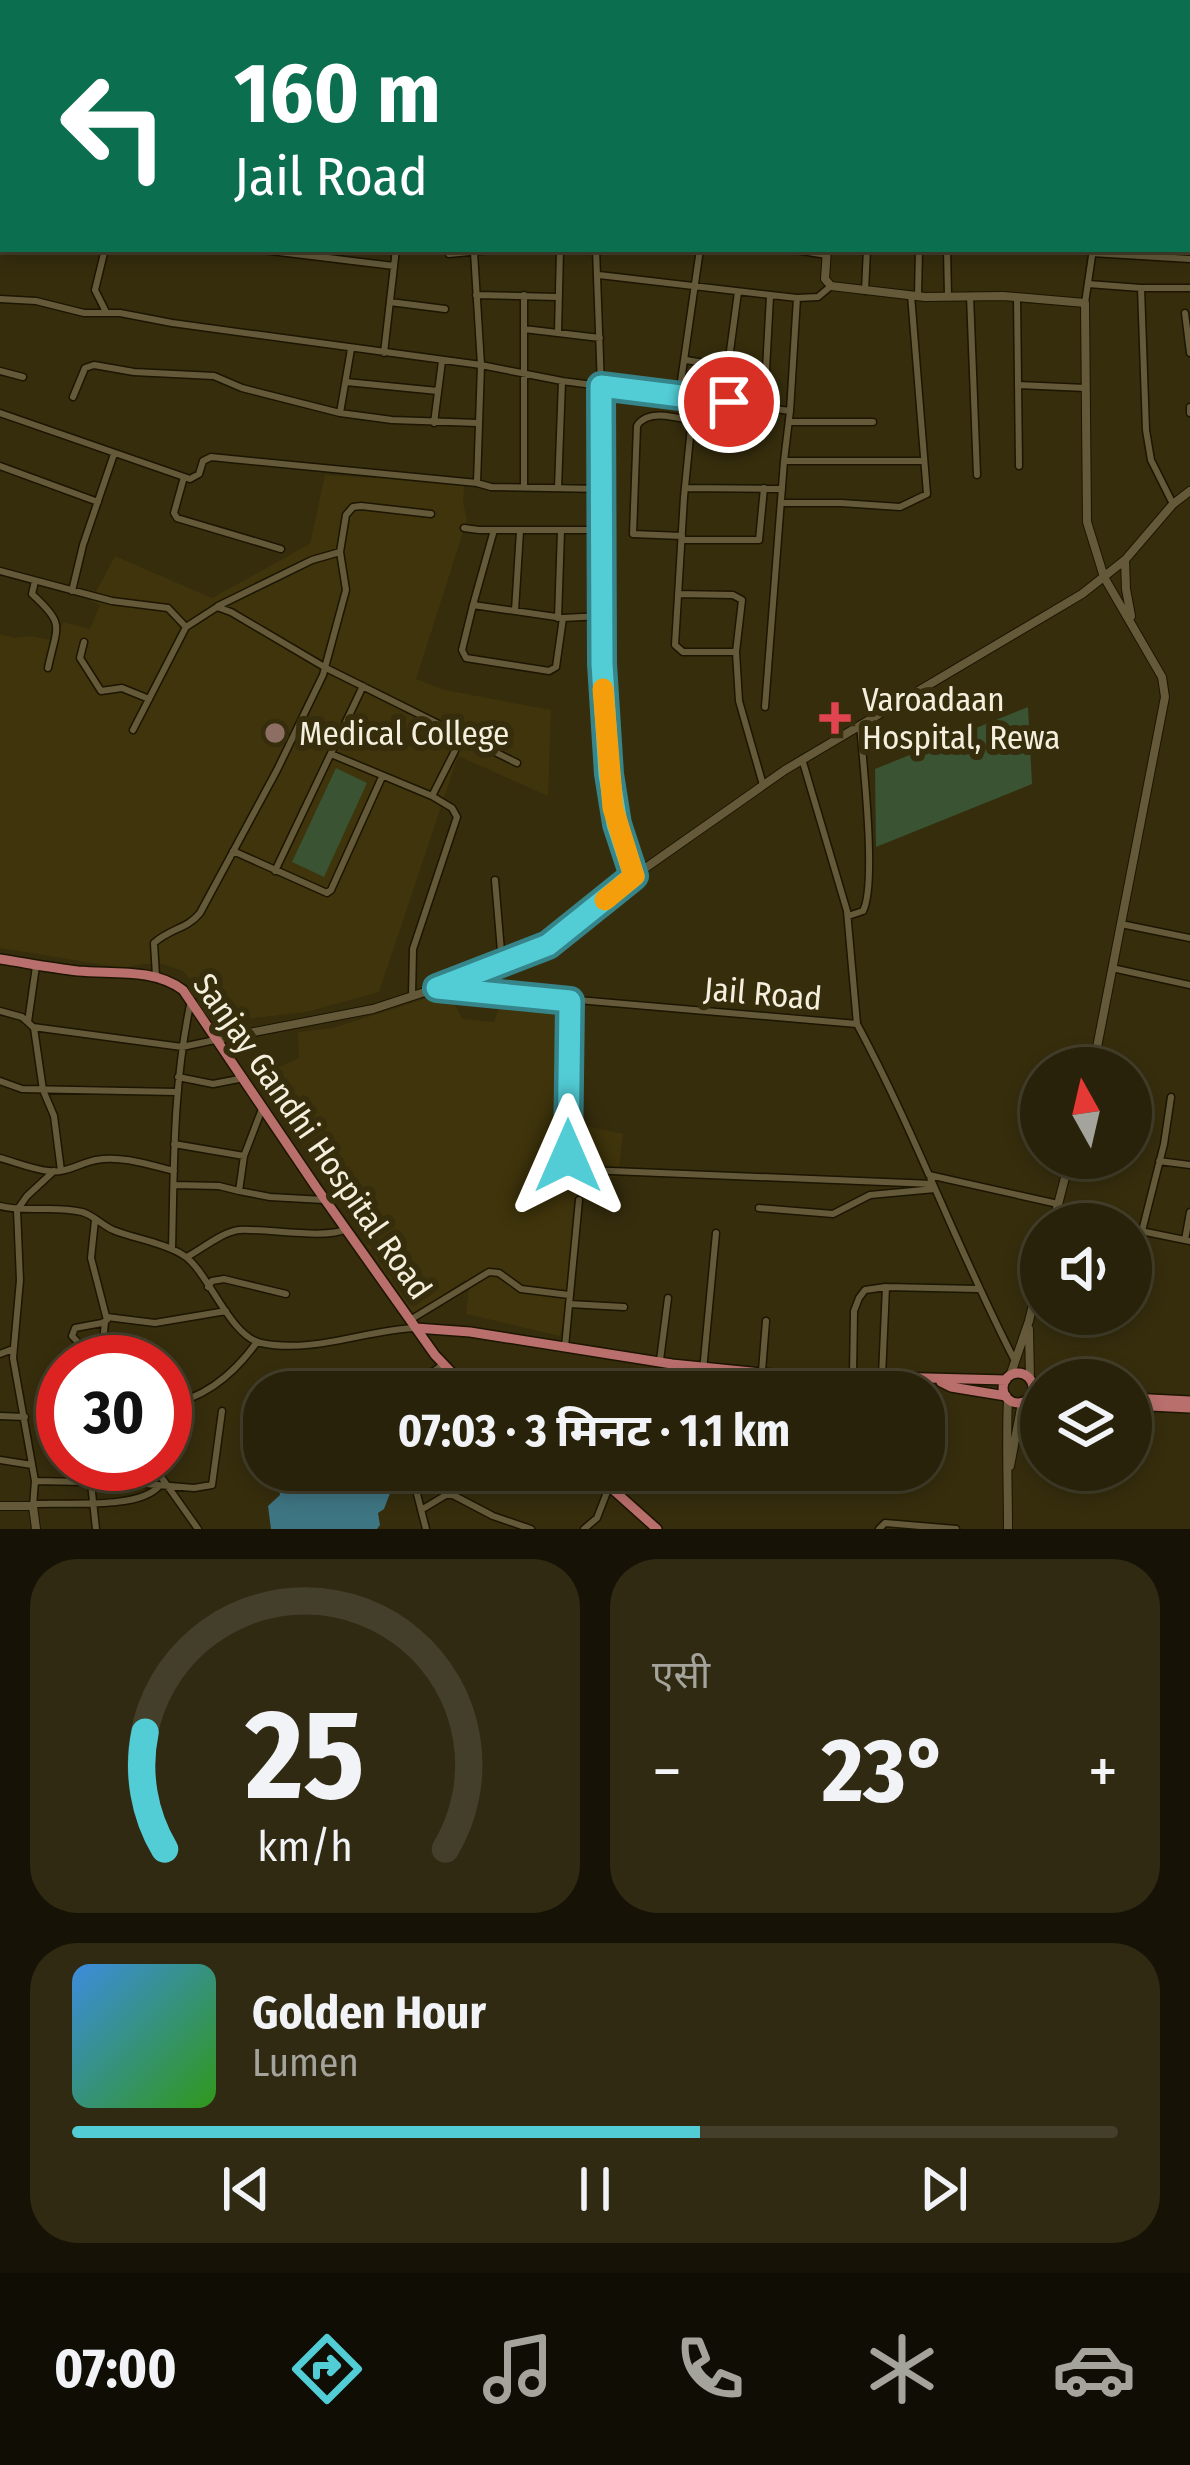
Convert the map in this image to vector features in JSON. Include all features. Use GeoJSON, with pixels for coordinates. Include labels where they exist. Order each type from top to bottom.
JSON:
{"type":"FeatureCollection","features":[{"type":"Feature","properties":{"kind":"main road"},"geometry":{"type":"LineString","coordinates":[[827,252],[825,278],[831,286],[1085,303],[1087,522],[1104,577],[1162,677],[1165,697],[1097,1047]]}},
{"type":"Feature","properties":{"kind":"main road"},"geometry":{"type":"LineString","coordinates":[[218,1039],[373,1010],[548,945],[634,876],[763,785],[1082,594],[1125,560],[1190,491]]}},
{"type":"Feature","properties":{"kind":"main road"},"geometry":{"type":"LineString","coordinates":[[1125,560],[1132,624]]}},
{"type":"Feature","properties":{"kind":"main road","name":"Sanjay Gandhi Hospital Road"},"geometry":{"type":"LineString","coordinates":[[0,959],[76,971],[156,976],[183,990],[325,1200],[450,1371]]}},
{"type":"Feature","properties":{"kind":"main road"},"geometry":{"type":"LineString","coordinates":[[413,1324],[750,1371]]}},
{"type":"Feature","properties":{"kind":"main road"},"geometry":{"type":"LineString","coordinates":[[1008,1529],[1004,1388],[1024,1335]]}},
{"type":"Feature","properties":{"kind":"main road"},"geometry":{"type":"LineString","coordinates":[[945,1378],[1020,1375]]}},
{"type":"Feature","properties":{"kind":"main road"},"geometry":{"type":"LineString","coordinates":[[945,1384],[1020,1400]]}},
{"type":"Feature","properties":{"kind":"main road"},"geometry":{"type":"LineString","coordinates":[[1152,1402],[1190,1404]]}},
{"type":"Feature","properties":{"kind":"main road"},"geometry":{"type":"LineString","coordinates":[[1009,1470],[1020,1425]]}},
{"type":"Feature","properties":{"kind":"main road"},"geometry":{"type":"LineString","coordinates":[[615,1491],[651,1527]]}},
{"type":"Feature","properties":{"kind":"main road"},"geometry":{"type":"LineString","coordinates":[[0,1506],[33,1505],[35,1529]]}},
{"type":"Feature","properties":{"kind":"street"},"geometry":{"type":"LineString","coordinates":[[104,252],[95,290],[106,312]]}},
{"type":"Feature","properties":{"kind":"street"},"geometry":{"type":"LineString","coordinates":[[279,252],[394,266]]}},
{"type":"Feature","properties":{"kind":"street"},"geometry":{"type":"LineString","coordinates":[[384,353],[396,252]]}},
{"type":"Feature","properties":{"kind":"street"},"geometry":{"type":"LineString","coordinates":[[449,254],[481,252]]}},
{"type":"Feature","properties":{"kind":"street"},"geometry":{"type":"LineString","coordinates":[[558,333],[560,252]]}},
{"type":"Feature","properties":{"kind":"street"},"geometry":{"type":"LineString","coordinates":[[596,252],[602,664],[609,774],[617,824],[634,876]]}},
{"type":"Feature","properties":{"kind":"street"},"geometry":{"type":"LineString","coordinates":[[680,395],[700,252]]}},
{"type":"Feature","properties":{"kind":"street"},"geometry":{"type":"LineString","coordinates":[[865,291],[867,252]]}},
{"type":"Feature","properties":{"kind":"street"},"geometry":{"type":"LineString","coordinates":[[782,503],[905,506],[926,494],[914,295],[919,252]]}},
{"type":"Feature","properties":{"kind":"street"},"geometry":{"type":"LineString","coordinates":[[947,252],[948,296]]}},
{"type":"Feature","properties":{"kind":"street"},"geometry":{"type":"LineString","coordinates":[[1085,303],[1092,252]]}},
{"type":"Feature","properties":{"kind":"street"},"geometry":{"type":"LineString","coordinates":[[1104,252],[1190,259]]}},
{"type":"Feature","properties":{"kind":"street"},"geometry":{"type":"LineString","coordinates":[[474,253],[481,365],[477,483]]}},
{"type":"Feature","properties":{"kind":"street"},"geometry":{"type":"LineString","coordinates":[[599,275],[797,298],[818,297],[831,286]]}},
{"type":"Feature","properties":{"kind":"street"},"geometry":{"type":"LineString","coordinates":[[1088,284],[1190,288]]}},
{"type":"Feature","properties":{"kind":"street"},"geometry":{"type":"LineString","coordinates":[[1141,288],[1146,430],[1151,460],[1173,504]]}},
{"type":"Feature","properties":{"kind":"street"},"geometry":{"type":"LineString","coordinates":[[728,367],[738,292]]}},
{"type":"Feature","properties":{"kind":"street"},"geometry":{"type":"LineString","coordinates":[[476,295],[557,297]]}},
{"type":"Feature","properties":{"kind":"street"},"geometry":{"type":"LineString","coordinates":[[524,296],[524,486]]}},
{"type":"Feature","properties":{"kind":"street"},"geometry":{"type":"LineString","coordinates":[[764,407],[770,296]]}},
{"type":"Feature","properties":{"kind":"street"},"geometry":{"type":"LineString","coordinates":[[970,296],[977,475]]}},
{"type":"Feature","properties":{"kind":"street"},"geometry":{"type":"LineString","coordinates":[[1017,297],[1019,466]]}},
{"type":"Feature","properties":{"kind":"street"},"geometry":{"type":"LineString","coordinates":[[765,706],[797,298]]}},
{"type":"Feature","properties":{"kind":"street"},"geometry":{"type":"LineString","coordinates":[[0,299],[790,411]]}},
{"type":"Feature","properties":{"kind":"street"},"geometry":{"type":"LineString","coordinates":[[390,302],[445,309]]}},
{"type":"Feature","properties":{"kind":"street"},"geometry":{"type":"LineString","coordinates":[[1185,313],[1190,353]]}},
{"type":"Feature","properties":{"kind":"street"},"geometry":{"type":"LineString","coordinates":[[524,329],[600,338]]}},
{"type":"Feature","properties":{"kind":"street"},"geometry":{"type":"LineString","coordinates":[[340,413],[351,349]]}},
{"type":"Feature","properties":{"kind":"street"},"geometry":{"type":"LineString","coordinates":[[434,423],[442,360]]}},
{"type":"Feature","properties":{"kind":"street"},"geometry":{"type":"LineString","coordinates":[[686,360],[766,373]]}},
{"type":"Feature","properties":{"kind":"street"},"geometry":{"type":"LineString","coordinates":[[73,397],[85,368],[94,365],[214,376],[242,388],[340,413],[478,423]]}},
{"type":"Feature","properties":{"kind":"street"},"geometry":{"type":"LineString","coordinates":[[0,371],[23,377]]}},
{"type":"Feature","properties":{"kind":"street"},"geometry":{"type":"LineString","coordinates":[[346,382],[438,391]]}},
{"type":"Feature","properties":{"kind":"street"},"geometry":{"type":"LineString","coordinates":[[558,488],[562,382]]}},
{"type":"Feature","properties":{"kind":"street"},"geometry":{"type":"LineString","coordinates":[[1018,385],[1088,388]]}},
{"type":"Feature","properties":{"kind":"street"},"geometry":{"type":"LineString","coordinates":[[694,397],[677,649],[736,652]]}},
{"type":"Feature","properties":{"kind":"street"},"geometry":{"type":"LineString","coordinates":[[0,413],[184,477],[195,478],[203,461],[212,457],[491,487],[602,489]]}},
{"type":"Feature","properties":{"kind":"street"},"geometry":{"type":"LineString","coordinates":[[692,421],[647,416],[639,421],[633,534],[759,540],[764,488]]}},
{"type":"Feature","properties":{"kind":"street"},"geometry":{"type":"LineString","coordinates":[[789,422],[873,422]]}},
{"type":"Feature","properties":{"kind":"street"},"geometry":{"type":"LineString","coordinates":[[72,591],[114,454]]}},
{"type":"Feature","properties":{"kind":"street"},"geometry":{"type":"LineString","coordinates":[[784,460],[924,460]]}},
{"type":"Feature","properties":{"kind":"street"},"geometry":{"type":"LineString","coordinates":[[0,466],[98,502]]}},
{"type":"Feature","properties":{"kind":"street"},"geometry":{"type":"LineString","coordinates":[[184,477],[174,513],[177,518],[280,548]]}},
{"type":"Feature","properties":{"kind":"street"},"geometry":{"type":"LineString","coordinates":[[685,488],[782,489]]}},
{"type":"Feature","properties":{"kind":"street"},"geometry":{"type":"LineString","coordinates":[[156,976],[154,943],[168,930],[193,921],[277,770],[326,668],[346,590],[340,552],[346,514],[361,506],[430,514]]}},
{"type":"Feature","properties":{"kind":"street"},"geometry":{"type":"LineString","coordinates":[[464,528],[602,530]]}},
{"type":"Feature","properties":{"kind":"street"},"geometry":{"type":"LineString","coordinates":[[494,530],[462,650],[466,658],[549,671],[556,667],[561,618],[561,530]]}},
{"type":"Feature","properties":{"kind":"street"},"geometry":{"type":"LineString","coordinates":[[515,611],[520,531]]}},
{"type":"Feature","properties":{"kind":"street"},"geometry":{"type":"LineString","coordinates":[[133,730],[186,626],[312,560],[340,552]]}},
{"type":"Feature","properties":{"kind":"street"},"geometry":{"type":"LineString","coordinates":[[0,571],[119,602],[168,608],[186,626]]}},
{"type":"Feature","properties":{"kind":"street"},"geometry":{"type":"LineString","coordinates":[[35,581],[32,594],[57,622],[47,668]]}},
{"type":"Feature","properties":{"kind":"street"},"geometry":{"type":"LineString","coordinates":[[678,594],[739,596],[742,601],[736,652],[739,701],[763,785]]}},
{"type":"Feature","properties":{"kind":"street"},"geometry":{"type":"LineString","coordinates":[[473,605],[561,618],[602,616]]}},
{"type":"Feature","properties":{"kind":"street"},"geometry":{"type":"LineString","coordinates":[[217,607],[326,668],[517,763]]}},
{"type":"Feature","properties":{"kind":"street"},"geometry":{"type":"LineString","coordinates":[[84,642],[81,660],[101,691],[122,688],[149,699]]}},
{"type":"Feature","properties":{"kind":"street"},"geometry":{"type":"LineString","coordinates":[[275,871],[363,686]]}},
{"type":"Feature","properties":{"kind":"street"},"geometry":{"type":"LineString","coordinates":[[848,916],[863,911],[868,899],[860,725]]}},
{"type":"Feature","properties":{"kind":"street"},"geometry":{"type":"LineString","coordinates":[[432,796],[463,736]]}},
{"type":"Feature","properties":{"kind":"street"},"geometry":{"type":"LineString","coordinates":[[331,754],[432,796],[458,817],[413,950],[412,996]]}},
{"type":"Feature","properties":{"kind":"street"},"geometry":{"type":"LineString","coordinates":[[802,760],[848,916],[857,1024]]}},
{"type":"Feature","properties":{"kind":"street"},"geometry":{"type":"LineString","coordinates":[[233,851],[327,893],[382,777]]}},
{"type":"Feature","properties":{"kind":"street"},"geometry":{"type":"LineString","coordinates":[[495,880],[502,963]]}},
{"type":"Feature","properties":{"kind":"street"},"geometry":{"type":"LineString","coordinates":[[1121,924],[1190,938]]}},
{"type":"Feature","properties":{"kind":"street"},"geometry":{"type":"LineString","coordinates":[[37,964],[30,1024],[43,1090],[54,1116],[57,1171]]}},
{"type":"Feature","properties":{"kind":"street"},"geometry":{"type":"LineString","coordinates":[[1112,968],[1190,985]]}},
{"type":"Feature","properties":{"kind":"street","name":"Jail Road"},"geometry":{"type":"LineString","coordinates":[[437,988],[857,1024],[1015,1361]]}},
{"type":"Feature","properties":{"kind":"street"},"geometry":{"type":"LineString","coordinates":[[570,1001],[567,1145],[573,1166],[934,1187]]}},
{"type":"Feature","properties":{"kind":"street"},"geometry":{"type":"LineString","coordinates":[[172,1251],[178,1077],[191,1002]]}},
{"type":"Feature","properties":{"kind":"street"},"geometry":{"type":"LineString","coordinates":[[0,1011],[30,1024],[182,1047],[218,1039]]}},
{"type":"Feature","properties":{"kind":"street"},"geometry":{"type":"LineString","coordinates":[[178,1077],[213,1084],[244,1078]]}},
{"type":"Feature","properties":{"kind":"street"},"geometry":{"type":"LineString","coordinates":[[0,1081],[13,1088],[43,1090],[177,1092]]}},
{"type":"Feature","properties":{"kind":"street"},"geometry":{"type":"LineString","coordinates":[[1149,1203],[1171,1097]]}},
{"type":"Feature","properties":{"kind":"street"},"geometry":{"type":"LineString","coordinates":[[239,1191],[244,1156],[263,1106]]}},
{"type":"Feature","properties":{"kind":"street"},"geometry":{"type":"LineString","coordinates":[[174,1144],[244,1156]]}},
{"type":"Feature","properties":{"kind":"street"},"geometry":{"type":"LineString","coordinates":[[0,1158],[57,1171]]}},
{"type":"Feature","properties":{"kind":"street"},"geometry":{"type":"LineString","coordinates":[[156,1491],[132,1501],[33,1505],[33,1465],[13,1349],[20,1280],[17,1210],[26,1196],[57,1171],[106,1159],[174,1172]]}},
{"type":"Feature","properties":{"kind":"street"},"geometry":{"type":"LineString","coordinates":[[1160,1161],[1190,1165]]}},
{"type":"Feature","properties":{"kind":"street"},"geometry":{"type":"LineString","coordinates":[[929,1175],[1038,1203]]}},
{"type":"Feature","properties":{"kind":"street"},"geometry":{"type":"LineString","coordinates":[[174,1185],[325,1200]]}},
{"type":"Feature","properties":{"kind":"street"},"geometry":{"type":"LineString","coordinates":[[759,1208],[833,1214],[870,1195],[934,1187]]}},
{"type":"Feature","properties":{"kind":"street"},"geometry":{"type":"LineString","coordinates":[[565,1347],[579,1200]]}},
{"type":"Feature","properties":{"kind":"street"},"geometry":{"type":"LineString","coordinates":[[0,1206],[80,1211],[114,1230],[187,1257],[226,1311],[256,1342],[319,1344],[413,1324],[489,1272],[500,1273],[521,1289],[624,1307]]}},
{"type":"Feature","properties":{"kind":"street"},"geometry":{"type":"LineString","coordinates":[[1152,1233],[1187,1240],[1190,1212]]}},
{"type":"Feature","properties":{"kind":"street"},"geometry":{"type":"LineString","coordinates":[[95,1219],[92,1258],[106,1319],[103,1335]]}},
{"type":"Feature","properties":{"kind":"street"},"geometry":{"type":"LineString","coordinates":[[187,1257],[236,1231],[332,1235],[346,1229]]}},
{"type":"Feature","properties":{"kind":"street"},"geometry":{"type":"LineString","coordinates":[[703,1371],[716,1233]]}},
{"type":"Feature","properties":{"kind":"street"},"geometry":{"type":"LineString","coordinates":[[208,1287],[224,1279],[286,1294]]}},
{"type":"Feature","properties":{"kind":"street"},"geometry":{"type":"LineString","coordinates":[[882,1371],[886,1287]]}},
{"type":"Feature","properties":{"kind":"street"},"geometry":{"type":"LineString","coordinates":[[853,1371],[856,1304],[866,1290],[978,1289]]}},
{"type":"Feature","properties":{"kind":"street"},"geometry":{"type":"LineString","coordinates":[[660,1362],[668,1298]]}},
{"type":"Feature","properties":{"kind":"street"},"geometry":{"type":"LineString","coordinates":[[73,1335],[80,1325],[106,1319],[155,1323],[226,1311]]}},
{"type":"Feature","properties":{"kind":"street"},"geometry":{"type":"LineString","coordinates":[[762,1371],[766,1321]]}},
{"type":"Feature","properties":{"kind":"street"},"geometry":{"type":"LineString","coordinates":[[192,1400],[208,1391],[256,1342]]}},
{"type":"Feature","properties":{"kind":"street"},"geometry":{"type":"LineString","coordinates":[[0,1354],[13,1349]]}},
{"type":"Feature","properties":{"kind":"street"},"geometry":{"type":"LineString","coordinates":[[435,1371],[444,1364]]}},
{"type":"Feature","properties":{"kind":"street"},"geometry":{"type":"LineString","coordinates":[[192,1487],[212,1485],[222,1412]]}},
{"type":"Feature","properties":{"kind":"street"},"geometry":{"type":"LineString","coordinates":[[0,1416],[25,1418]]}},
{"type":"Feature","properties":{"kind":"street"},"geometry":{"type":"LineString","coordinates":[[0,1460],[33,1465]]}},
{"type":"Feature","properties":{"kind":"street"},"geometry":{"type":"LineString","coordinates":[[92,1491],[96,1529]]}},
{"type":"Feature","properties":{"kind":"street"},"geometry":{"type":"LineString","coordinates":[[168,1491],[198,1529]]}},
{"type":"Feature","properties":{"kind":"street"},"geometry":{"type":"LineString","coordinates":[[416,1491],[426,1529]]}},
{"type":"Feature","properties":{"kind":"street"},"geometry":{"type":"LineString","coordinates":[[584,1529],[597,1518],[608,1491]]}},
{"type":"Feature","properties":{"kind":"street"},"geometry":{"type":"LineString","coordinates":[[421,1510],[453,1495],[531,1529]]}},
{"type":"Feature","properties":{"kind":"street"},"geometry":{"type":"LineString","coordinates":[[878,1529],[885,1523],[956,1529]]}},
{"type":"Feature","properties":{"kind":"shaded area","name":"Medical College"},"geometry":{"type":"Polygon","coordinates":[[[325,475],[464,486],[467,520],[416,679],[445,690],[551,710],[548,796],[458,756],[379,992],[307,1012],[235,1020],[215,1009],[183,971],[163,964],[123,968],[0,948],[0,634],[56,641],[63,622],[90,629],[100,605],[91,601],[115,556],[212,598],[310,544],[325,475]]]}},
{"type":"Feature","properties":{"kind":"shaded area"},"geometry":{"type":"Polygon","coordinates":[[[437,995],[455,1005],[462,1019],[494,1022],[502,1000],[580,1006],[573,1123],[623,1134],[618,1177],[578,1181],[575,1281],[560,1336],[466,1314],[469,1289],[465,1280],[414,1315],[316,1171],[264,1074],[299,1058],[298,1032],[333,1028],[437,995]]]}},
{"type":"Feature","properties":{"kind":"green space"},"geometry":{"type":"Polygon","coordinates":[[[1028,707],[1032,784],[876,847],[875,769],[1028,707]]]}},
{"type":"Feature","properties":{"kind":"green space"},"geometry":{"type":"Polygon","coordinates":[[[336,768],[367,783],[324,877],[292,862],[336,768]]]}},
{"type":"Feature","properties":{"kind":"water"},"geometry":{"type":"Polygon","coordinates":[[[279,1491],[391,1491],[378,1513],[377,1529],[271,1529],[268,1506],[279,1491]]]}},
{"type":"Feature","properties":{"kind":"slow traffic"},"geometry":{"type":"LineString","coordinates":[[603,689],[613,808],[634,876],[605,900]]}},
{"type":"Feature","properties":{"kind":"place","name":"Varoadaan Hospital, Rewa"},"geometry":{"type":"Point","coordinates":[835,718]}},
{"type":"Feature","properties":{"kind":"place","name":"Medical College"},"geometry":{"type":"Point","coordinates":[275,733]}},
{"type":"Feature","properties":{"kind":"route"},"geometry":{"type":"LineString","coordinates":[[568,1156],[570,1001],[437,988],[548,945],[634,876],[613,808],[609,774],[602,664],[601,386],[729,402]]}}]}
